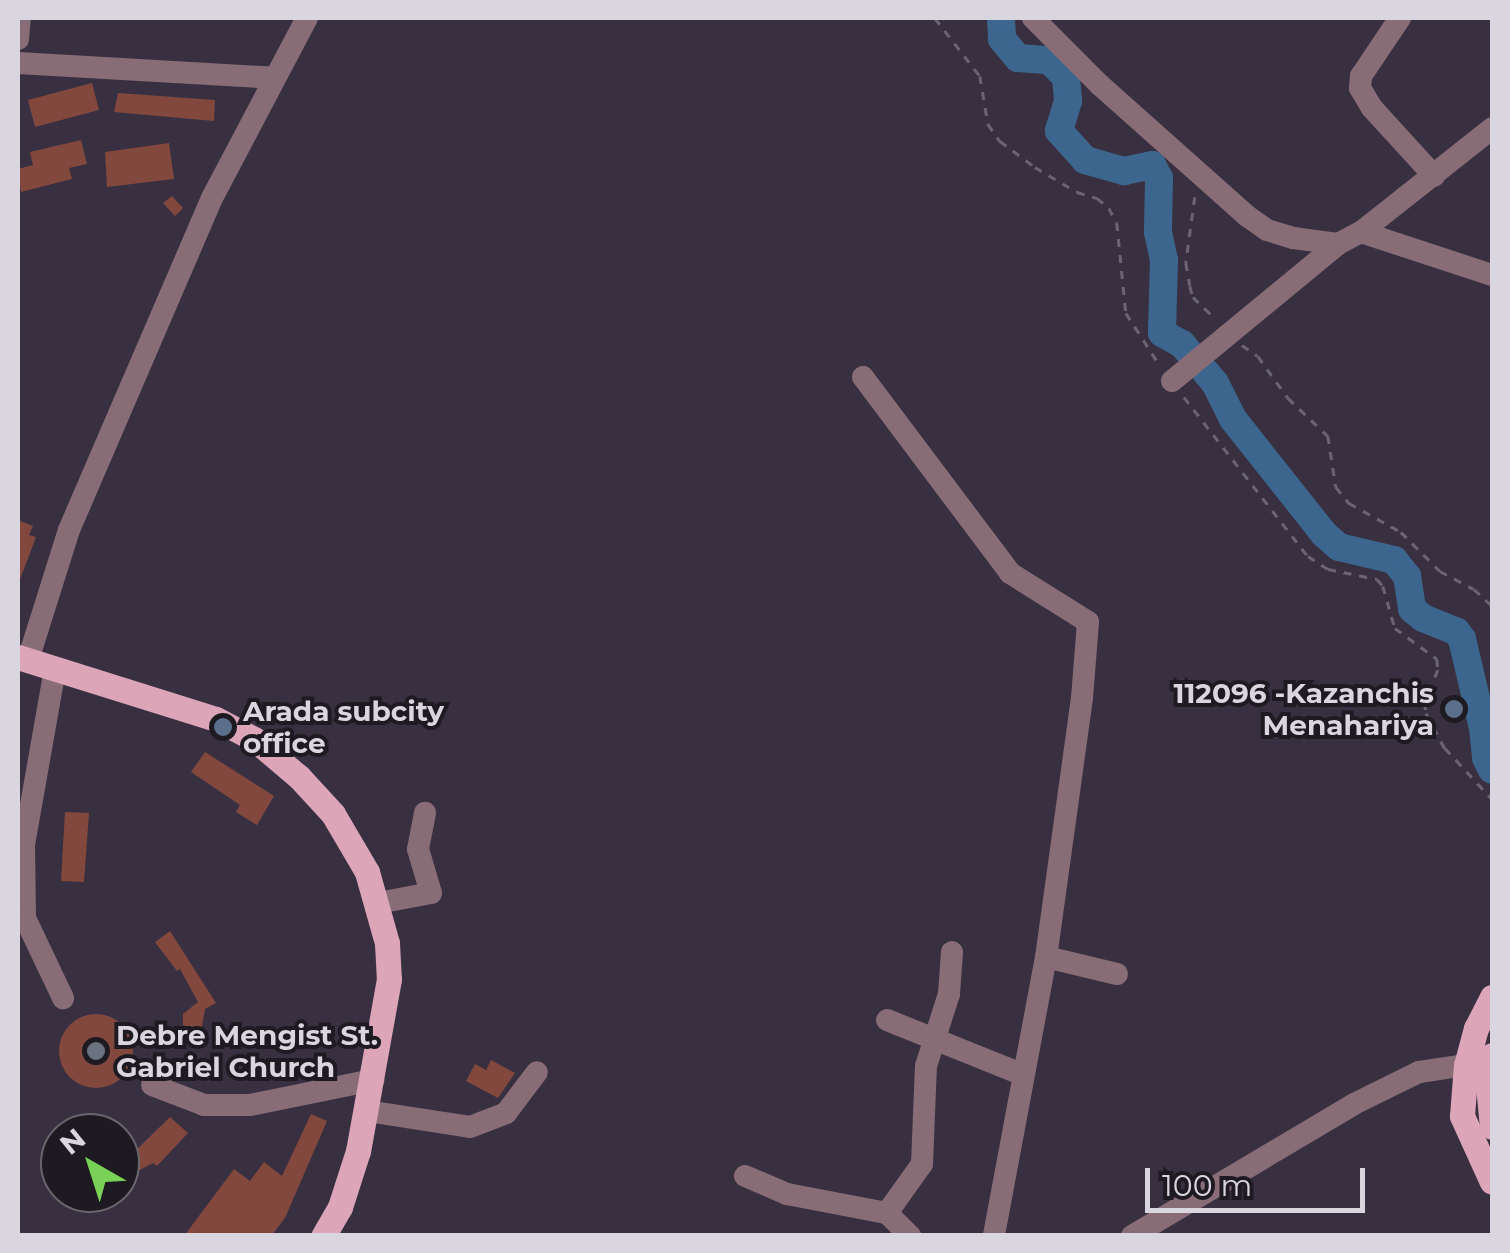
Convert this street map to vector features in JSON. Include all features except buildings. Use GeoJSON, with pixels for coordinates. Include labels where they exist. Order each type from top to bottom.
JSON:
{"type":"FeatureCollection","features":[{"type":"Feature","properties":{"kind":"main road"},"geometry":{"type":"LineString","coordinates":[[23,658],[216,719],[254,739],[299,777],[333,814],[367,872],[378,903],[389,979],[367,1111],[340,1206],[323,1236]]}},
{"type":"Feature","properties":{"kind":"main road"},"geometry":{"type":"LineString","coordinates":[[1491,1178],[1462,1116],[1466,1064],[1476,1028],[1492,996]]}},
{"type":"Feature","properties":{"kind":"main road"},"geometry":{"type":"LineString","coordinates":[[1492,1055],[1488,1086],[1492,1127]]}},
{"type":"Feature","properties":{"kind":"street"},"geometry":{"type":"LineString","coordinates":[[18,39],[20,18]]}},
{"type":"Feature","properties":{"kind":"street"},"geometry":{"type":"LineString","coordinates":[[23,658],[70,530],[212,198],[307,18]]}},
{"type":"Feature","properties":{"kind":"street"},"geometry":{"type":"LineString","coordinates":[[1033,18],[1100,85],[1266,230],[1338,244]]}},
{"type":"Feature","properties":{"kind":"street"},"geometry":{"type":"LineString","coordinates":[[1400,18],[1360,76],[1360,88],[1372,108],[1434,176]]}},
{"type":"Feature","properties":{"kind":"street"},"geometry":{"type":"LineString","coordinates":[[18,63],[275,78]]}},
{"type":"Feature","properties":{"kind":"street"},"geometry":{"type":"LineString","coordinates":[[1172,381],[1338,244],[1361,232],[1492,128]]}},
{"type":"Feature","properties":{"kind":"street"},"geometry":{"type":"LineString","coordinates":[[1361,232],[1492,275]]}},
{"type":"Feature","properties":{"kind":"street"},"geometry":{"type":"LineString","coordinates":[[862,377],[1010,572],[1088,622],[1082,698],[1046,957],[1021,1074],[994,1236]]}},
{"type":"Feature","properties":{"kind":"street"},"geometry":{"type":"LineString","coordinates":[[55,668],[24,845],[21,921],[63,998]]}},
{"type":"Feature","properties":{"kind":"street"},"geometry":{"type":"LineString","coordinates":[[378,903],[430,893],[418,849],[425,813]]}},
{"type":"Feature","properties":{"kind":"street"},"geometry":{"type":"LineString","coordinates":[[887,1213],[922,1164],[926,1066],[950,994],[952,952]]}},
{"type":"Feature","properties":{"kind":"street"},"geometry":{"type":"LineString","coordinates":[[1046,957],[1117,974]]}},
{"type":"Feature","properties":{"kind":"street"},"geometry":{"type":"LineString","coordinates":[[887,1020],[1021,1074]]}},
{"type":"Feature","properties":{"kind":"street"},"geometry":{"type":"LineString","coordinates":[[1132,1236],[1354,1104],[1419,1072],[1466,1064]]}},
{"type":"Feature","properties":{"kind":"street"},"geometry":{"type":"LineString","coordinates":[[367,1111],[470,1127],[506,1113],[537,1072]]}},
{"type":"Feature","properties":{"kind":"street"},"geometry":{"type":"LineString","coordinates":[[152,1085],[204,1104],[250,1106],[373,1080]]}},
{"type":"Feature","properties":{"kind":"street"},"geometry":{"type":"LineString","coordinates":[[745,1176],[787,1194],[887,1213],[910,1236]]}},
{"type":"Feature","properties":{"kind":"path"},"geometry":{"type":"LineString","coordinates":[[935,18],[980,76],[988,124],[1000,141],[1109,208],[1117,223],[1126,313],[1144,346],[1308,556],[1328,570],[1377,579],[1383,586],[1395,628],[1437,658],[1438,670],[1424,702],[1426,713],[1445,748],[1492,798]]}},
{"type":"Feature","properties":{"kind":"path"},"geometry":{"type":"LineString","coordinates":[[1193,167],[1195,202],[1186,263],[1194,297],[1228,334],[1258,356],[1288,398],[1328,436],[1336,488],[1349,503],[1402,532],[1440,570],[1492,606]]}},
{"type":"Feature","properties":{"kind":"waterway"},"geometry":{"type":"LineString","coordinates":[[1001,18],[1002,39],[1018,58],[1049,60],[1066,77],[1068,101],[1059,131],[1085,160],[1124,171],[1152,165],[1159,178],[1158,232],[1164,260],[1162,333],[1182,344],[1215,383],[1233,419],[1324,534],[1339,547],[1394,560],[1407,576],[1412,609],[1423,618],[1456,631],[1462,639],[1486,758],[1492,770]]}},
{"type":"Feature","properties":{"kind":"place","name":"112096 -Kazanchis Menahariya"},"geometry":{"type":"Point","coordinates":[1454,709]}},
{"type":"Feature","properties":{"kind":"place","name":"Arada subcity office"},"geometry":{"type":"Point","coordinates":[223,727]}},
{"type":"Feature","properties":{"kind":"place","name":"Debre Mengist St. Gabriel Church"},"geometry":{"type":"Point","coordinates":[96,1051]}}]}
